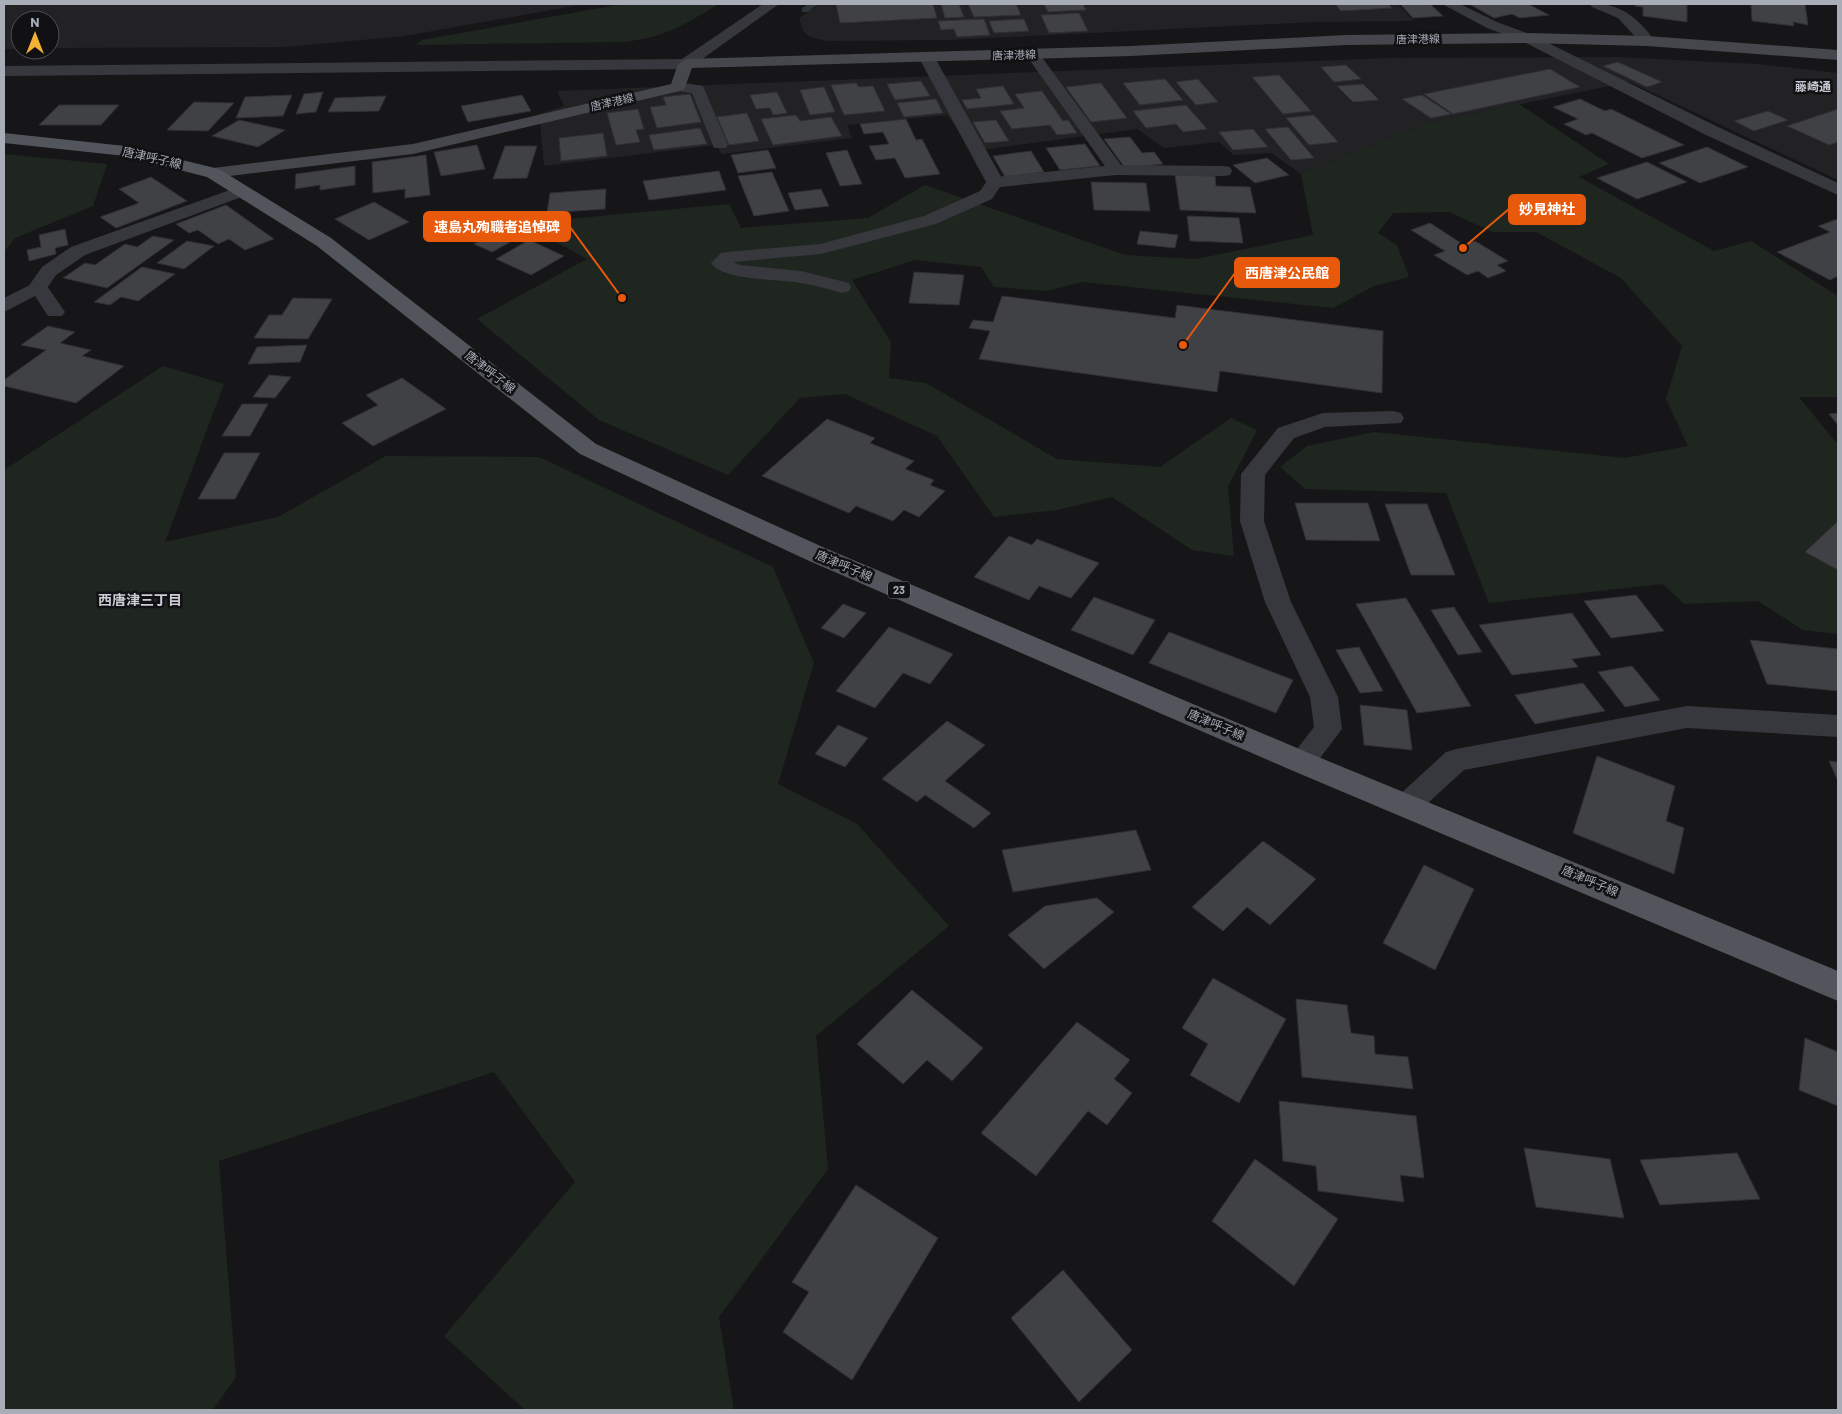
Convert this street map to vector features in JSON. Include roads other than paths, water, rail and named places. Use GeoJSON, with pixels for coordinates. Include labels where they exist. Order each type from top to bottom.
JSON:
{"type":"FeatureCollection","features":[{"type":"Feature","properties":{"kind":"main road","name":"唐津港線"},"geometry":{"type":"LineString","coordinates":[[686,64],[927,58],[1346,40],[1527,38],[1647,41],[1838,55]]}},
{"type":"Feature","properties":{"kind":"main road"},"geometry":{"type":"LineString","coordinates":[[678,87],[686,64]]}},
{"type":"Feature","properties":{"kind":"main road","name":"唐津港線"},"geometry":{"type":"LineString","coordinates":[[213,173],[413,149],[678,87]]}},
{"type":"Feature","properties":{"kind":"main road","name":"唐津呼子線"},"geometry":{"type":"LineString","coordinates":[[4,138],[125,151],[213,173],[324,242],[588,449],[816,554],[1301,762],[1838,986]]}},
{"type":"Feature","properties":{"kind":"street"},"geometry":{"type":"LineString","coordinates":[[4,71],[686,64],[772,4]]}},
{"type":"Feature","properties":{"kind":"street"},"geometry":{"type":"LineString","coordinates":[[1449,4],[1492,25],[1527,38],[1712,131],[1838,190]]}},
{"type":"Feature","properties":{"kind":"street"},"geometry":{"type":"LineString","coordinates":[[1597,4],[1618,9],[1647,41]]}},
{"type":"Feature","properties":{"kind":"street"},"geometry":{"type":"LineString","coordinates":[[927,58],[995,182]]}},
{"type":"Feature","properties":{"kind":"street"},"geometry":{"type":"LineString","coordinates":[[38,287],[48,271],[78,251],[241,191]]}},
{"type":"Feature","properties":{"kind":"street"},"geometry":{"type":"LineString","coordinates":[[1301,762],[1328,729],[1324,697],[1278,602],[1252,521],[1253,474],[1286,433],[1323,420],[1393,418]]}},
{"type":"Feature","properties":{"kind":"street"},"geometry":{"type":"LineString","coordinates":[[1407,806],[1456,760],[1687,717],[1838,726]]}},
{"type":"Feature","properties":{"kind":"lane"},"geometry":{"type":"LineString","coordinates":[[1034,54],[1116,170]]}},
{"type":"Feature","properties":{"kind":"lane"},"geometry":{"type":"LineString","coordinates":[[678,87],[698,89],[720,145]]}},
{"type":"Feature","properties":{"kind":"lane"},"geometry":{"type":"LineString","coordinates":[[842,287],[801,277],[737,270],[720,263],[727,257],[821,250],[930,220],[986,195],[995,182],[1116,170],[1224,171]]}},
{"type":"Feature","properties":{"kind":"lane"},"geometry":{"type":"LineString","coordinates":[[4,306],[38,287],[55,312]]}},
{"type":"Feature","properties":{"kind":"waterway"},"geometry":{"type":"LineString","coordinates":[[805,10],[814,4]]}},
{"type":"Feature","properties":{"kind":"place","name":"妙見神社"},"geometry":{"type":"Point","coordinates":[1463,248]}},
{"type":"Feature","properties":{"kind":"place","name":"速島丸殉職者追悼碑"},"geometry":{"type":"Point","coordinates":[622,298]}},
{"type":"Feature","properties":{"kind":"place","name":"西唐津公民館"},"geometry":{"type":"Point","coordinates":[1183,345]}},
{"type":"Feature","properties":{"kind":"district","name":"藤崎通"},"geometry":{"type":"Point","coordinates":[1813,87]}},
{"type":"Feature","properties":{"kind":"district","name":"西唐津三丁目"},"geometry":{"type":"Point","coordinates":[140,600]}}]}
